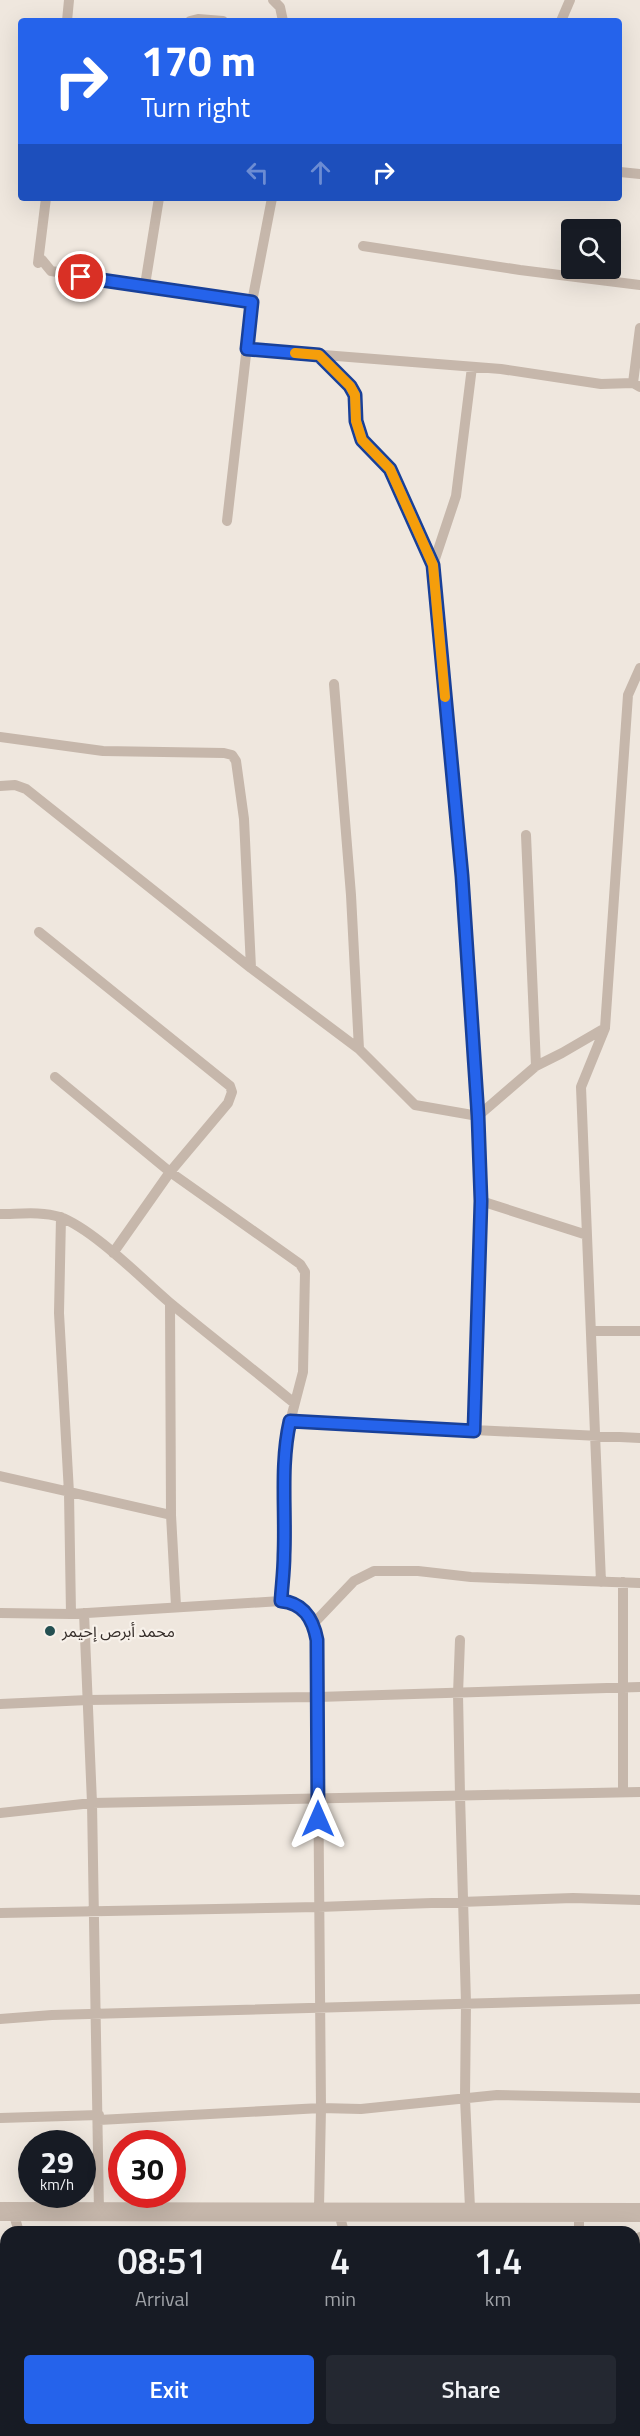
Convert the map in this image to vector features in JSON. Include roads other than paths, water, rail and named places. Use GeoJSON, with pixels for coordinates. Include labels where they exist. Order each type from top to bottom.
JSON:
{"type":"FeatureCollection","features":[{"type":"Feature","properties":{"kind":"street"},"geometry":{"type":"LineString","coordinates":[[67,18],[69,0]]}},
{"type":"Feature","properties":{"kind":"street"},"geometry":{"type":"LineString","coordinates":[[273,0],[280,8],[282,18]]}},
{"type":"Feature","properties":{"kind":"street"},"geometry":{"type":"LineString","coordinates":[[562,18],[570,0]]}},
{"type":"Feature","properties":{"kind":"street"},"geometry":{"type":"LineString","coordinates":[[622,172],[640,174]]}},
{"type":"Feature","properties":{"kind":"street"},"geometry":{"type":"LineString","coordinates":[[46,201],[38,263],[42,260],[51,271],[252,302]]}},
{"type":"Feature","properties":{"kind":"street"},"geometry":{"type":"LineString","coordinates":[[145,285],[159,201]]}},
{"type":"Feature","properties":{"kind":"street"},"geometry":{"type":"LineString","coordinates":[[227,521],[252,302],[271,201]]}},
{"type":"Feature","properties":{"kind":"street"},"geometry":{"type":"LineString","coordinates":[[363,246],[520,270],[640,285]]}},
{"type":"Feature","properties":{"kind":"street"},"geometry":{"type":"LineString","coordinates":[[247,349],[472,367],[601,384],[636,385],[640,328]]}},
{"type":"Feature","properties":{"kind":"street"},"geometry":{"type":"LineString","coordinates":[[319,355],[350,386],[355,395],[356,421],[362,440],[390,469],[433,565],[462,876],[478,1116],[481,1201],[474,1431]]}},
{"type":"Feature","properties":{"kind":"street"},"geometry":{"type":"LineString","coordinates":[[433,565],[456,496],[472,367]]}},
{"type":"Feature","properties":{"kind":"street"},"geometry":{"type":"LineString","coordinates":[[601,1582],[581,1087],[605,1028],[628,695],[640,668]]}},
{"type":"Feature","properties":{"kind":"street"},"geometry":{"type":"LineString","coordinates":[[334,684],[351,895],[359,1049]]}},
{"type":"Feature","properties":{"kind":"street"},"geometry":{"type":"LineString","coordinates":[[0,737],[103,751],[232,755],[236,761],[244,819],[251,968]]}},
{"type":"Feature","properties":{"kind":"street"},"geometry":{"type":"LineString","coordinates":[[0,786],[26,789],[251,968],[359,1049],[415,1105],[478,1116]]}},
{"type":"Feature","properties":{"kind":"street"},"geometry":{"type":"LineString","coordinates":[[526,835],[536,1066]]}},
{"type":"Feature","properties":{"kind":"street"},"geometry":{"type":"LineString","coordinates":[[39,932],[230,1086],[232,1092],[228,1103],[170,1172],[113,1253]]}},
{"type":"Feature","properties":{"kind":"street"},"geometry":{"type":"LineString","coordinates":[[478,1116],[536,1066],[605,1028]]}},
{"type":"Feature","properties":{"kind":"street"},"geometry":{"type":"LineString","coordinates":[[55,1077],[170,1172],[296,1261],[305,1272],[303,1372],[300,1391],[294,1403],[285,1441],[284,1556],[281,1601]]}},
{"type":"Feature","properties":{"kind":"street"},"geometry":{"type":"LineString","coordinates":[[481,1201],[587,1235]]}},
{"type":"Feature","properties":{"kind":"street"},"geometry":{"type":"LineString","coordinates":[[0,1214],[47,1214],[61,1217],[113,1253],[170,1303],[294,1403]]}},
{"type":"Feature","properties":{"kind":"street"},"geometry":{"type":"LineString","coordinates":[[61,1217],[59,1313],[69,1493],[71,1614]]}},
{"type":"Feature","properties":{"kind":"street"},"geometry":{"type":"LineString","coordinates":[[170,1303],[171,1515],[176,1606]]}},
{"type":"Feature","properties":{"kind":"street"},"geometry":{"type":"LineString","coordinates":[[591,1331],[640,1331]]}},
{"type":"Feature","properties":{"kind":"street"},"geometry":{"type":"LineString","coordinates":[[290,1421],[640,1438]]}},
{"type":"Feature","properties":{"kind":"street"},"geometry":{"type":"LineString","coordinates":[[0,1476],[171,1515]]}},
{"type":"Feature","properties":{"kind":"street"},"geometry":{"type":"LineString","coordinates":[[314,1623],[354,1581],[374,1571],[418,1571],[471,1577],[640,1582]]}},
{"type":"Feature","properties":{"kind":"street"},"geometry":{"type":"LineString","coordinates":[[623,1582],[623,1792]]}},
{"type":"Feature","properties":{"kind":"street"},"geometry":{"type":"LineString","coordinates":[[0,1613],[71,1614],[281,1601],[290,1602],[307,1612],[314,1623],[317,1640],[318,1697],[321,2108],[319,2208]]}},
{"type":"Feature","properties":{"kind":"street"},"geometry":{"type":"LineString","coordinates":[[84,1612],[92,1803],[99,2211]]}},
{"type":"Feature","properties":{"kind":"street"},"geometry":{"type":"LineString","coordinates":[[460,1640],[458,1694],[466,2003],[465,2098],[470,2208]]}},
{"type":"Feature","properties":{"kind":"street"},"geometry":{"type":"LineString","coordinates":[[0,1704],[640,1688]]}},
{"type":"Feature","properties":{"kind":"street"},"geometry":{"type":"LineString","coordinates":[[0,1813],[92,1803],[640,1792]]}},
{"type":"Feature","properties":{"kind":"street"},"geometry":{"type":"LineString","coordinates":[[0,1913],[36,1911],[94,1913],[573,1898],[640,1900]]}},
{"type":"Feature","properties":{"kind":"street"},"geometry":{"type":"LineString","coordinates":[[0,2019],[52,2015],[640,2000]]}},
{"type":"Feature","properties":{"kind":"street"},"geometry":{"type":"LineString","coordinates":[[0,2118],[99,2117],[321,2108],[361,2109],[465,2098],[542,2095],[640,2098]]}},
{"type":"Feature","properties":{"kind":"street"},"geometry":{"type":"LineString","coordinates":[[0,2207],[340,2217],[640,2217]]}},
{"type":"Feature","properties":{"kind":"street"},"geometry":{"type":"LineString","coordinates":[[0,2216],[99,2211],[319,2208],[640,2208]]}},
{"type":"Feature","properties":{"kind":"street"},"geometry":{"type":"LineString","coordinates":[[14,2216],[17,2226]]}},
{"type":"Feature","properties":{"kind":"street"},"geometry":{"type":"LineString","coordinates":[[579,2216],[579,2226]]}},
{"type":"Feature","properties":{"kind":"street"},"geometry":{"type":"LineString","coordinates":[[340,2217],[342,2226]]}},
{"type":"Feature","properties":{"kind":"place","name":"محمد أبرص إحيمر"},"geometry":{"type":"Point","coordinates":[50,1631]}}]}
